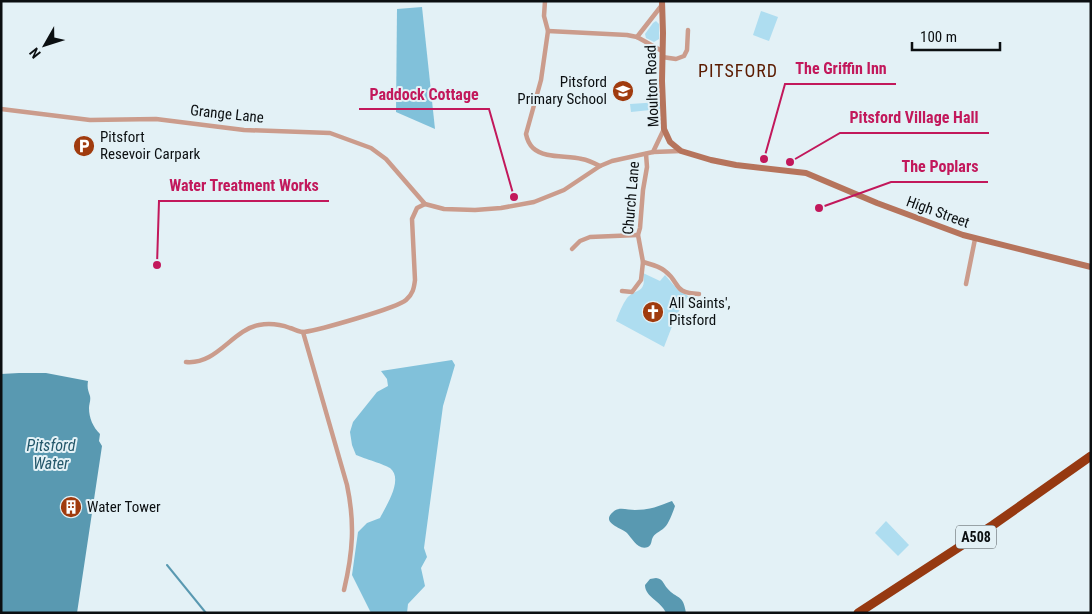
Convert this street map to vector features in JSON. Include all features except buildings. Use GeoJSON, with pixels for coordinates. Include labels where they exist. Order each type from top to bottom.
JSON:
{"type":"FeatureCollection","features":[{"type":"Feature","properties":{"kind":"highway","name":"A508"},"geometry":{"type":"LineString","coordinates":[[858,613],[987,529],[1091,456]]}},
{"type":"Feature","properties":{"kind":"street"},"geometry":{"type":"LineString","coordinates":[[545,1],[544,16],[548,32],[541,80],[526,134],[528,142],[540,152],[583,159],[600,166]]}},
{"type":"Feature","properties":{"kind":"street"},"geometry":{"type":"LineString","coordinates":[[637,37],[662,3]]}},
{"type":"Feature","properties":{"kind":"street","name":"Moulton Road"},"geometry":{"type":"LineString","coordinates":[[662,3],[664,129],[670,142],[681,151]]}},
{"type":"Feature","properties":{"kind":"street"},"geometry":{"type":"LineString","coordinates":[[548,32],[585,32],[637,37],[662,54],[676,60],[684,56],[687,50],[688,30]]}},
{"type":"Feature","properties":{"kind":"street","name":"Grange Lane"},"geometry":{"type":"LineString","coordinates":[[1,109],[90,120],[156,119],[244,130],[330,133],[371,148],[386,160],[425,204]]}},
{"type":"Feature","properties":{"kind":"street"},"geometry":{"type":"LineString","coordinates":[[653,152],[664,129]]}},
{"type":"Feature","properties":{"kind":"street"},"geometry":{"type":"LineString","coordinates":[[186,362],[209,357],[244,331],[256,326],[277,324],[303,332],[387,309],[406,300],[411,295],[415,280],[412,219],[417,208],[425,204],[444,209],[474,210],[501,208],[534,202],[564,190],[600,166],[653,152],[681,151]]}},
{"type":"Feature","properties":{"kind":"street","name":"High Street"},"geometry":{"type":"LineString","coordinates":[[681,151],[736,165],[806,173],[886,207],[975,239],[1091,267]]}},
{"type":"Feature","properties":{"kind":"street","name":"Church Lane"},"geometry":{"type":"LineString","coordinates":[[622,291],[632,292],[641,280],[643,262],[638,235],[647,167],[646,154]]}},
{"type":"Feature","properties":{"kind":"street"},"geometry":{"type":"LineString","coordinates":[[572,249],[580,241],[590,236],[638,235]]}},
{"type":"Feature","properties":{"kind":"street"},"geometry":{"type":"LineString","coordinates":[[966,284],[975,239]]}},
{"type":"Feature","properties":{"kind":"street"},"geometry":{"type":"LineString","coordinates":[[643,262],[666,272],[679,288],[687,293],[699,294]]}},
{"type":"Feature","properties":{"kind":"street"},"geometry":{"type":"LineString","coordinates":[[303,332],[352,508],[351,554],[344,590]]}},
{"type":"Feature","properties":{"kind":"shaded area"},"geometry":{"type":"Polygon","coordinates":[[[422,7],[435,129],[396,112],[397,9],[422,7]]]}},
{"type":"Feature","properties":{"kind":"shaded area"},"geometry":{"type":"Polygon","coordinates":[[[761,11],[778,17],[769,41],[753,35],[761,11]]]}},
{"type":"Feature","properties":{"kind":"shaded area"},"geometry":{"type":"Polygon","coordinates":[[[656,21],[659,24],[659,39],[654,42],[646,38],[645,34],[656,21]]]}},
{"type":"Feature","properties":{"kind":"shaded area"},"geometry":{"type":"Polygon","coordinates":[[[660,102],[660,109],[631,112],[630,104],[660,102]]]}},
{"type":"Feature","properties":{"kind":"shaded area"},"geometry":{"type":"Polygon","coordinates":[[[643,273],[660,281],[665,275],[677,289],[688,296],[676,316],[664,347],[616,321],[627,298],[642,288],[643,273]]]}},
{"type":"Feature","properties":{"kind":"shaded area"},"geometry":{"type":"Polygon","coordinates":[[[452,360],[455,365],[443,406],[424,548],[427,557],[421,568],[425,586],[408,604],[407,613],[371,613],[352,575],[358,532],[367,523],[380,518],[392,493],[395,479],[394,473],[390,468],[356,455],[350,432],[353,422],[377,392],[388,386],[387,379],[381,371],[452,360]]]}},
{"type":"Feature","properties":{"kind":"shaded area"},"geometry":{"type":"Polygon","coordinates":[[[886,521],[909,545],[898,556],[875,533],[886,521]]]}},
{"type":"Feature","properties":{"kind":"water","name":"Pitsford Water"},"geometry":{"type":"Polygon","coordinates":[[[46,373],[88,381],[90,415],[93,425],[100,434],[99,441],[102,446],[77,613],[1,613],[1,374],[46,373]]]}},
{"type":"Feature","properties":{"kind":"water"},"geometry":{"type":"Polygon","coordinates":[[[672,501],[675,506],[669,520],[664,528],[654,535],[648,547],[638,546],[627,533],[613,525],[609,519],[615,510],[618,509],[645,509],[672,501]]]}},
{"type":"Feature","properties":{"kind":"water"},"geometry":{"type":"Polygon","coordinates":[[[650,579],[662,580],[671,592],[681,599],[686,613],[666,613],[661,605],[650,596],[645,585],[650,579]]]}},
{"type":"Feature","properties":{"kind":"waterway"},"geometry":{"type":"LineString","coordinates":[[167,565],[206,613]]}},
{"type":"Feature","properties":{"kind":"place","name":"Pitsford Primary School"},"geometry":{"type":"Point","coordinates":[623,91]}},
{"type":"Feature","properties":{"kind":"place","name":"Pitsfort Resevoir Carpark"},"geometry":{"type":"Point","coordinates":[84,146]}},
{"type":"Feature","properties":{"kind":"place","name":"The Griffin Inn"},"geometry":{"type":"Point","coordinates":[764,159]}},
{"type":"Feature","properties":{"kind":"place","name":"Pitsford Village Hall"},"geometry":{"type":"Point","coordinates":[790,162]}},
{"type":"Feature","properties":{"kind":"place","name":"Paddock Cottage"},"geometry":{"type":"Point","coordinates":[514,197]}},
{"type":"Feature","properties":{"kind":"place","name":"The Poplars"},"geometry":{"type":"Point","coordinates":[819,208]}},
{"type":"Feature","properties":{"kind":"place","name":"Water Treatment Works"},"geometry":{"type":"Point","coordinates":[157,265]}},
{"type":"Feature","properties":{"kind":"place","name":"All Saints', Pitsford"},"geometry":{"type":"Point","coordinates":[653,312]}},
{"type":"Feature","properties":{"kind":"place","name":"Water Tower"},"geometry":{"type":"Point","coordinates":[71,507]}},
{"type":"Feature","properties":{"kind":"district","name":"PITSFORD"},"geometry":{"type":"Point","coordinates":[738,71]}}]}
